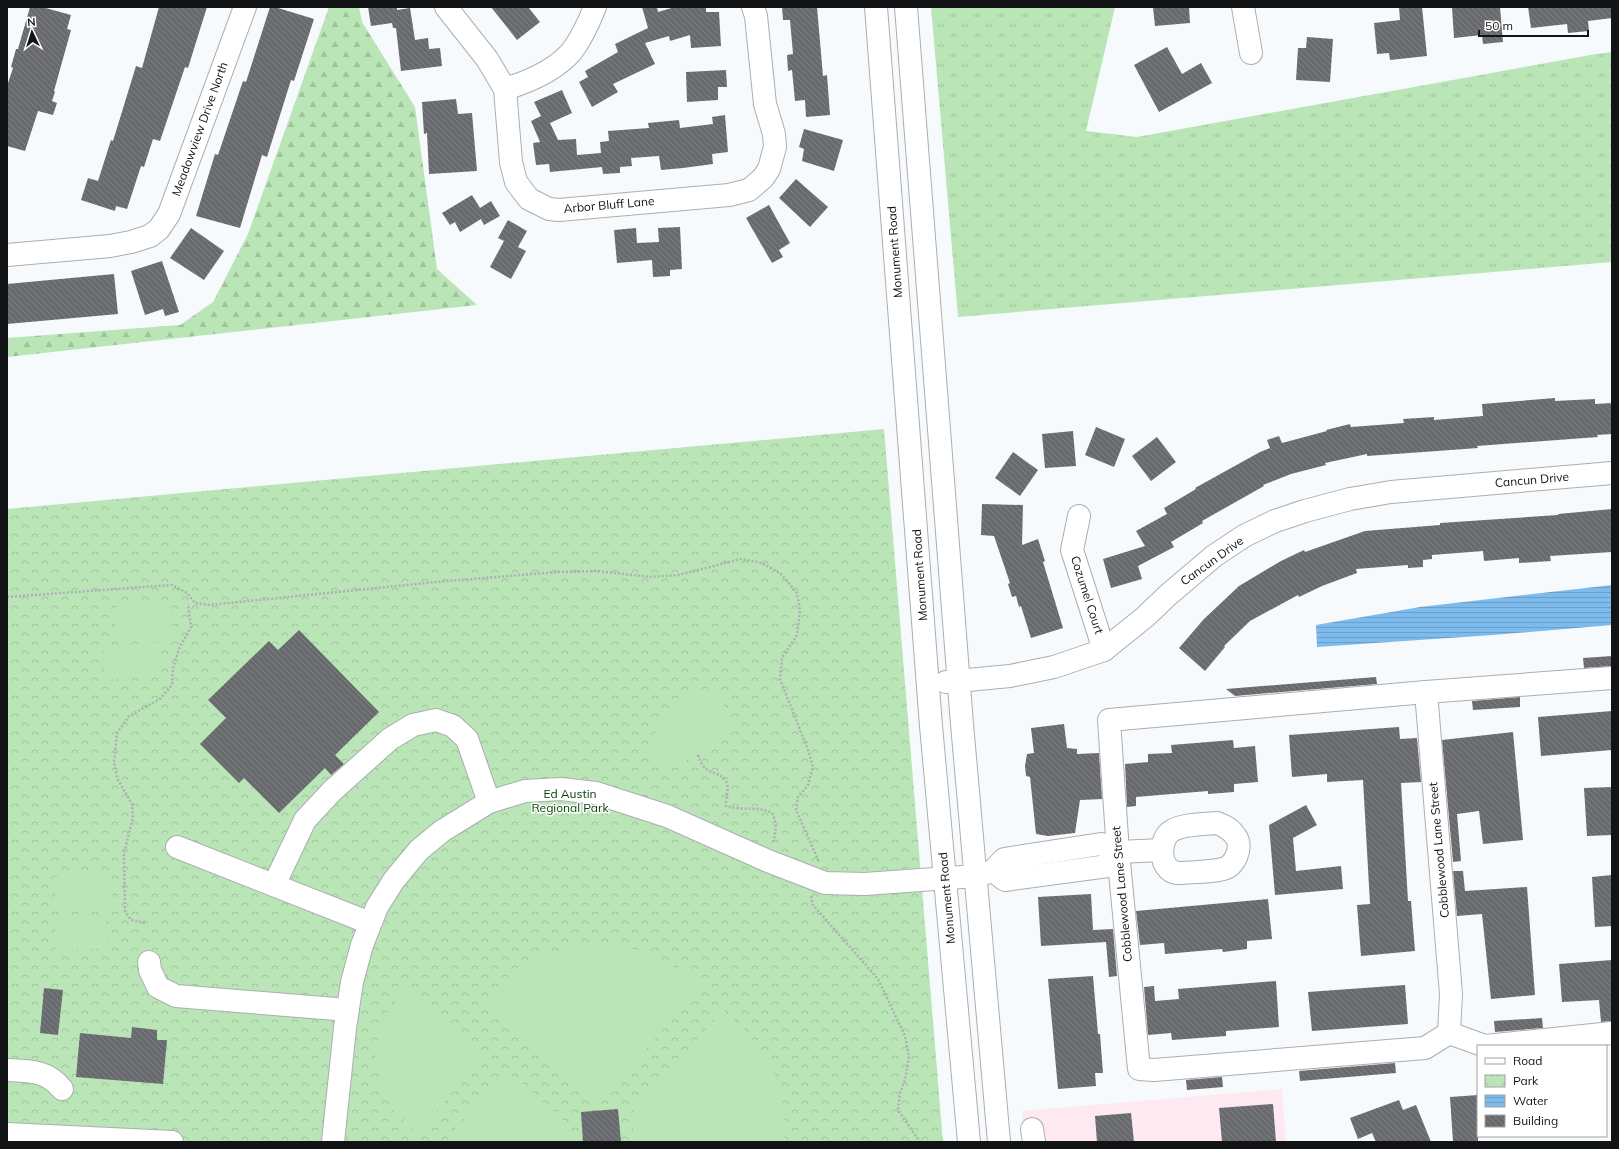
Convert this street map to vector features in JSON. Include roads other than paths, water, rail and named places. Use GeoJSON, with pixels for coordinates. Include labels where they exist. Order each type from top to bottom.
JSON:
{"type":"FeatureCollection","features":[{"type":"Feature","properties":{"kind":"street","name":"Meadowview Drive North"},"geometry":{"type":"LineString","coordinates":[[7,255],[110,246],[141,240],[150,236],[159,229],[169,214],[245,7]]}},
{"type":"Feature","properties":{"kind":"street"},"geometry":{"type":"LineString","coordinates":[[446,7],[487,59],[505,89],[517,85],[560,63],[572,50],[595,7]]}},
{"type":"Feature","properties":{"kind":"street","name":"Arbor Bluff Lane"},"geometry":{"type":"LineString","coordinates":[[505,89],[513,174],[516,182],[529,199],[549,209],[559,210],[729,195],[749,190],[757,185],[769,170],[775,147],[774,134],[764,104],[756,16],[753,7]]}},
{"type":"Feature","properties":{"kind":"street","name":"Monument Road"},"geometry":{"type":"LineString","coordinates":[[876,7],[928,683],[969,1142]]}},
{"type":"Feature","properties":{"kind":"street"},"geometry":{"type":"LineString","coordinates":[[906,7],[959,681],[984,874],[999,1142]]}},
{"type":"Feature","properties":{"kind":"street"},"geometry":{"type":"LineString","coordinates":[[1243,7],[1251,52]]}},
{"type":"Feature","properties":{"kind":"street","name":"Cancun Drive"},"geometry":{"type":"LineString","coordinates":[[928,683],[1010,676],[1054,667],[1104,650],[1146,617],[1168,595],[1214,556],[1244,536],[1275,521],[1350,499],[1391,492],[1612,473]]}},
{"type":"Feature","properties":{"kind":"street","name":"Cozumel Court"},"geometry":{"type":"LineString","coordinates":[[1079,516],[1072,550],[1104,650]]}},
{"type":"Feature","properties":{"kind":"street","name":"Cobblewood Lane Street"},"geometry":{"type":"LineString","coordinates":[[1426,692],[1451,994],[1450,1033],[1425,1048],[1418,1049],[1154,1070],[1139,1069],[1118,852],[1109,720],[1426,692],[1612,678]]}},
{"type":"Feature","properties":{"kind":"street"},"geometry":{"type":"LineString","coordinates":[[274,885],[305,820],[332,791],[390,740],[413,725],[436,720],[453,726],[467,739],[489,802]]}},
{"type":"Feature","properties":{"kind":"street"},"geometry":{"type":"LineString","coordinates":[[333,1142],[352,982],[362,945],[377,907],[394,880],[419,850],[442,831],[489,802],[525,791],[562,789],[596,792],[667,816],[768,861],[825,883],[865,884],[945,879],[984,874],[1005,880],[1108,866],[1118,852],[1162,850]]}},
{"type":"Feature","properties":{"kind":"street"},"geometry":{"type":"LineString","coordinates":[[177,847],[370,923]]}},
{"type":"Feature","properties":{"kind":"street"},"geometry":{"type":"LineString","coordinates":[[149,962],[150,970],[158,987],[176,996],[348,1010]]}},
{"type":"Feature","properties":{"kind":"street"},"geometry":{"type":"LineString","coordinates":[[1450,1033],[1482,1045]]}},
{"type":"Feature","properties":{"kind":"street"},"geometry":{"type":"LineString","coordinates":[[1495,1045],[1612,1033]]}},
{"type":"Feature","properties":{"kind":"street"},"geometry":{"type":"LineString","coordinates":[[7,1070],[27,1071],[42,1074],[55,1080],[62,1089]]}},
{"type":"Feature","properties":{"kind":"street"},"geometry":{"type":"LineString","coordinates":[[7,1134],[172,1142]]}},
{"type":"Feature","properties":{"kind":"water"},"geometry":{"type":"Polygon","coordinates":[[[1612,585],[1612,625],[1317,647],[1316,625],[1420,607],[1612,585]]]}},
{"type":"Feature","properties":{"kind":"park label","name":"Ed Austin Regional Park"},"geometry":{"type":"Point","coordinates":[570,801]}}]}
